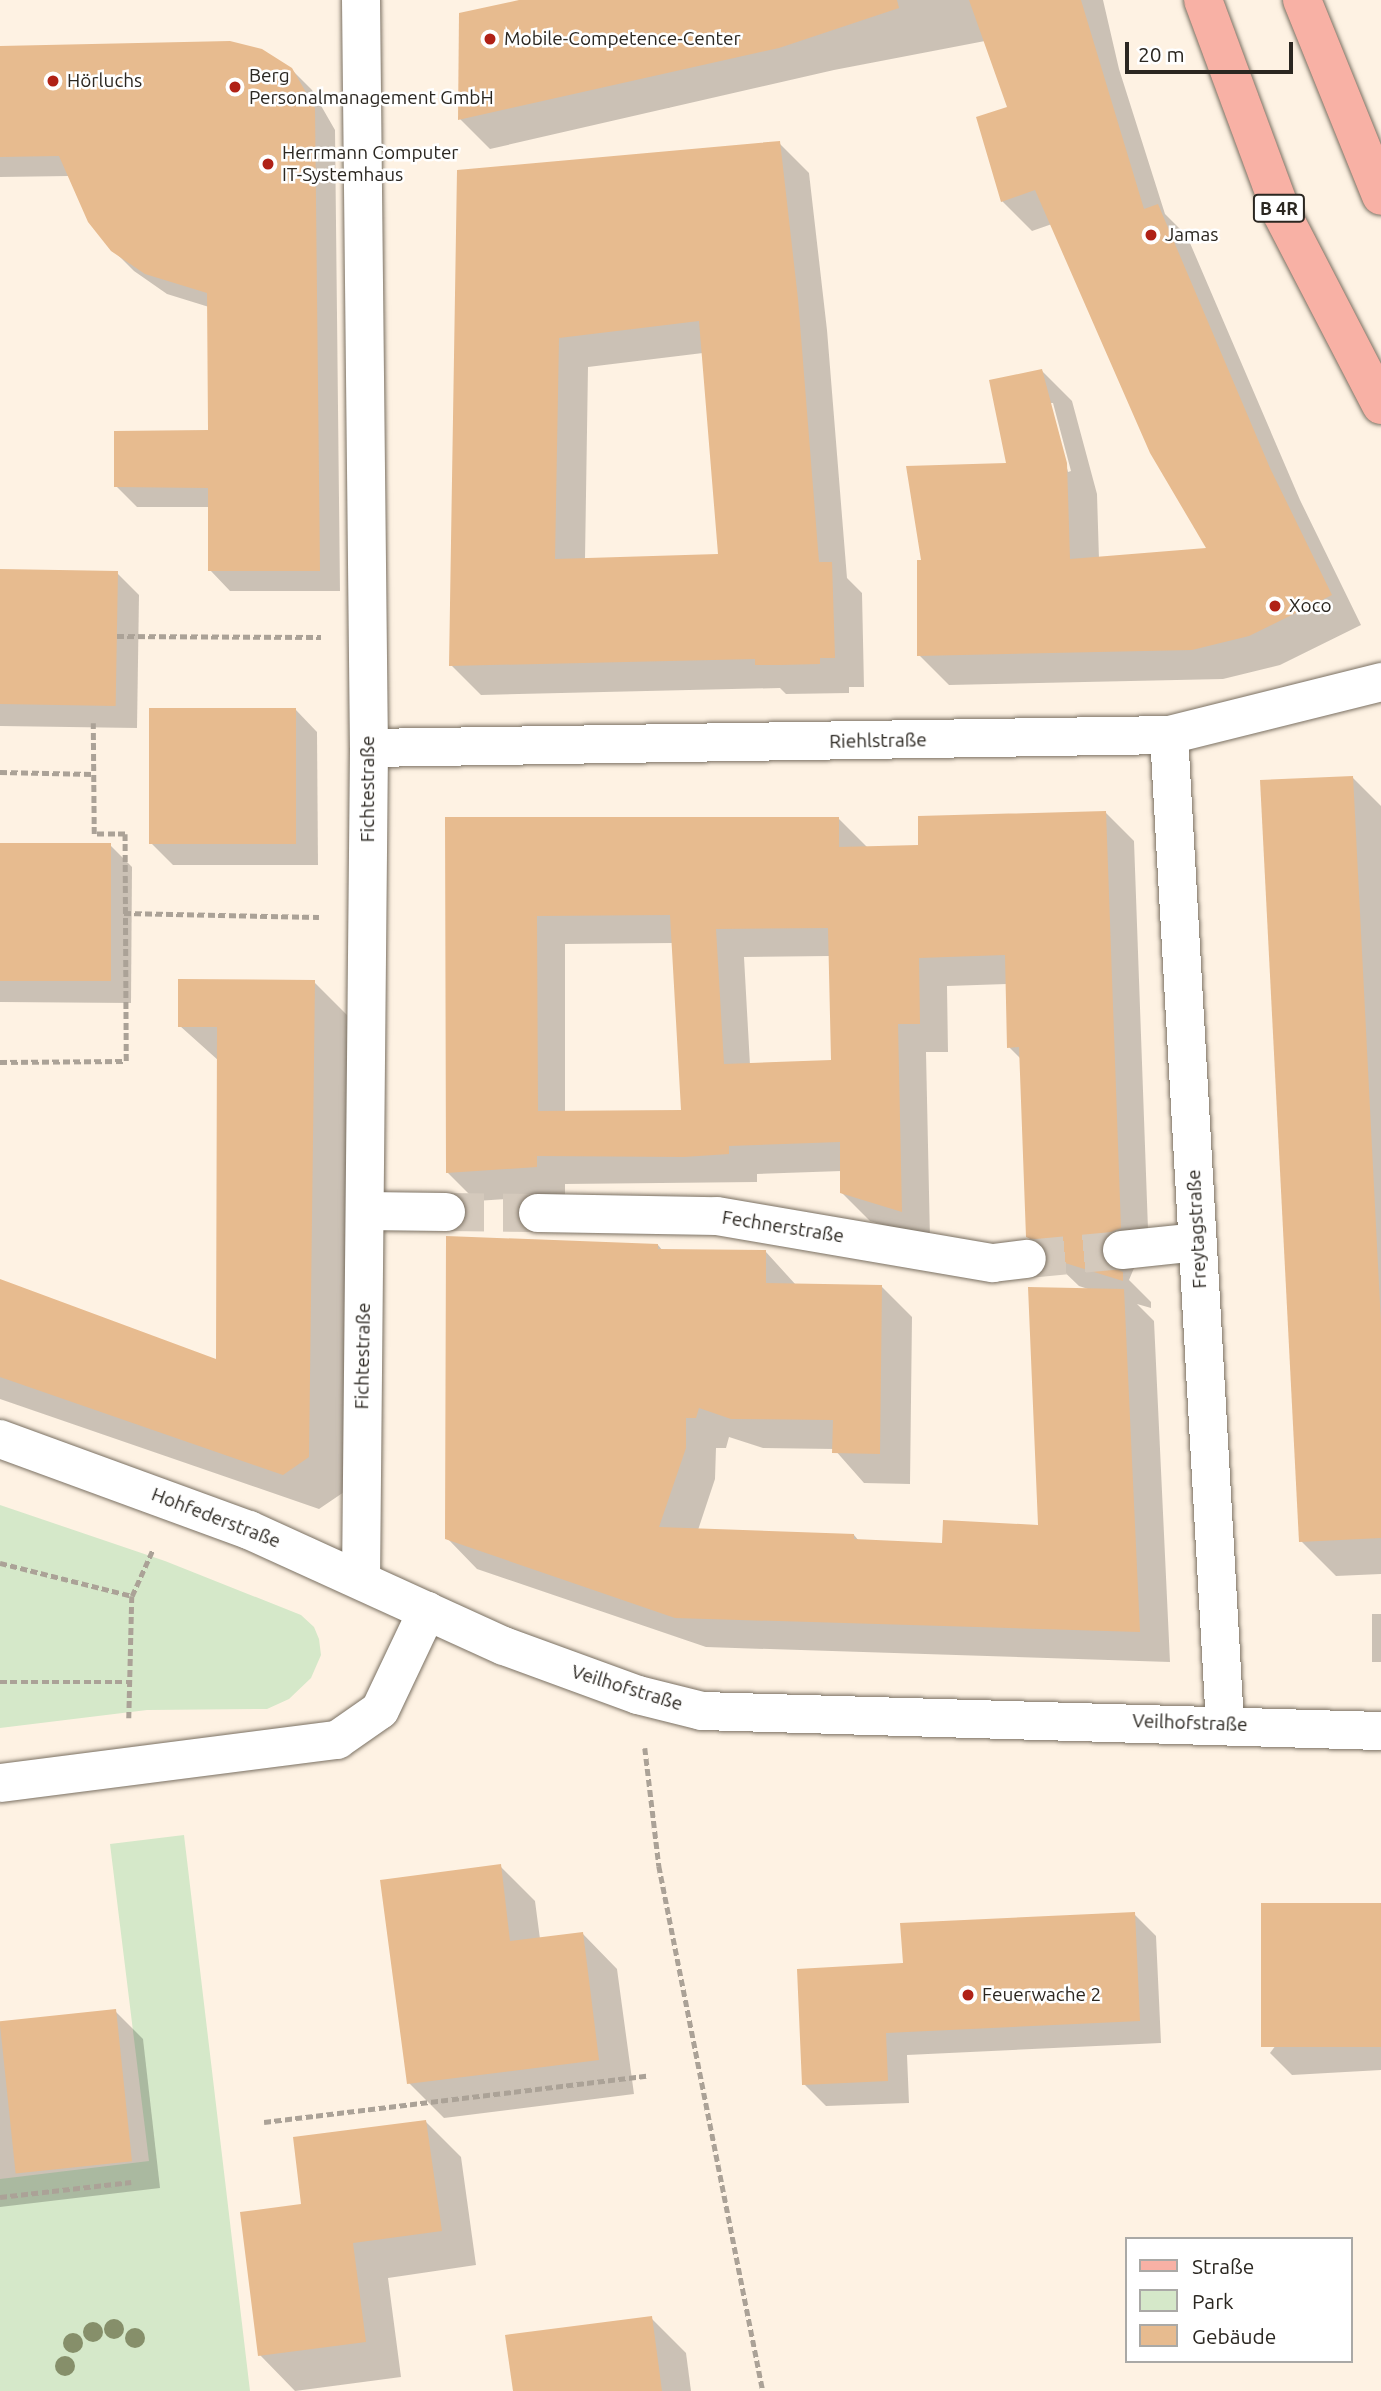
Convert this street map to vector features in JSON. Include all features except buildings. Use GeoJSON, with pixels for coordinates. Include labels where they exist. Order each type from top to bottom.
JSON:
{"type":"FeatureCollection","features":[{"type":"Feature","properties":{"kind":"main road","name":"B 4R"},"geometry":{"type":"LineString","coordinates":[[1203,0],[1282,214],[1381,405]]}},
{"type":"Feature","properties":{"kind":"main road"},"geometry":{"type":"LineString","coordinates":[[1303,0],[1381,196]]}},
{"type":"Feature","properties":{"kind":"street","name":"Fichtestraße"},"geometry":{"type":"LineString","coordinates":[[361,0],[369,748],[361,1578]]}},
{"type":"Feature","properties":{"kind":"street","name":"Riehlstraße"},"geometry":{"type":"LineString","coordinates":[[369,748],[1170,735],[1381,682]]}},
{"type":"Feature","properties":{"kind":"street","name":"Freytagstraße"},"geometry":{"type":"LineString","coordinates":[[1170,735],[1225,1723]]}},
{"type":"Feature","properties":{"kind":"street"},"geometry":{"type":"LineString","coordinates":[[365,1211],[446,1212]]}},
{"type":"Feature","properties":{"kind":"street","name":"Fechnerstraße"},"geometry":{"type":"LineString","coordinates":[[538,1213],[717,1216],[993,1262],[1027,1259]]}},
{"type":"Feature","properties":{"kind":"street"},"geometry":{"type":"LineString","coordinates":[[1122,1250],[1197,1242]]}},
{"type":"Feature","properties":{"kind":"street","name":"Hohfederstraße"},"geometry":{"type":"LineString","coordinates":[[0,1439],[236,1525],[361,1578],[427,1611]]}},
{"type":"Feature","properties":{"kind":"street"},"geometry":{"type":"LineString","coordinates":[[0,1783],[134,1763],[337,1740],[380,1710],[427,1611]]}},
{"type":"Feature","properties":{"kind":"street","name":"Veilhofstraße"},"geometry":{"type":"LineString","coordinates":[[427,1611],[504,1646],[638,1695],[702,1711],[1225,1723],[1381,1731]]}},
{"type":"Feature","properties":{"kind":"path"},"geometry":{"type":"LineString","coordinates":[[117,636],[367,638]]}},
{"type":"Feature","properties":{"kind":"path"},"geometry":{"type":"LineString","coordinates":[[0,1062],[126,1061],[125,834],[94,834],[93,723]]}},
{"type":"Feature","properties":{"kind":"path"},"geometry":{"type":"LineString","coordinates":[[0,772],[93,774]]}},
{"type":"Feature","properties":{"kind":"path"},"geometry":{"type":"LineString","coordinates":[[124,912],[367,918]]}},
{"type":"Feature","properties":{"kind":"path"},"geometry":{"type":"LineString","coordinates":[[134,1763],[128,1682],[132,1596],[150,1555]]}},
{"type":"Feature","properties":{"kind":"path"},"geometry":{"type":"LineString","coordinates":[[0,1563],[132,1596]]}},
{"type":"Feature","properties":{"kind":"path"},"geometry":{"type":"LineString","coordinates":[[0,1682],[128,1682]]}},
{"type":"Feature","properties":{"kind":"path"},"geometry":{"type":"LineString","coordinates":[[638,1695],[659,1867],[763,2391]]}},
{"type":"Feature","properties":{"kind":"path"},"geometry":{"type":"LineString","coordinates":[[264,2122],[646,2076]]}},
{"type":"Feature","properties":{"kind":"path"},"geometry":{"type":"LineString","coordinates":[[0,2197],[131,2182]]}},
{"type":"Feature","properties":{"kind":"green space"},"geometry":{"type":"Polygon","coordinates":[[[0,1505],[165,1561],[301,1615],[314,1627],[319,1639],[321,1655],[311,1678],[289,1699],[267,1709],[147,1710],[0,1728],[0,1505]]]}},
{"type":"Feature","properties":{"kind":"green space"},"geometry":{"type":"Polygon","coordinates":[[[184,1835],[250,2391],[0,2391],[0,2179],[149,2161],[110,1844],[184,1835]]]}},
{"type":"Feature","properties":{"kind":"tunnel"},"geometry":{"type":"LineString","coordinates":[[446,1212],[538,1213]]}},
{"type":"Feature","properties":{"kind":"tunnel"},"geometry":{"type":"LineString","coordinates":[[1027,1259],[1122,1250]]}},
{"type":"Feature","properties":{"kind":"place","name":"Mobile-Competence-Center"},"geometry":{"type":"Point","coordinates":[490,39]}},
{"type":"Feature","properties":{"kind":"place","name":"Hörluchs"},"geometry":{"type":"Point","coordinates":[53,81]}},
{"type":"Feature","properties":{"kind":"place","name":"Berg Personalmanagement GmbH"},"geometry":{"type":"Point","coordinates":[235,87]}},
{"type":"Feature","properties":{"kind":"place","name":"Herrmann Computer IT-Systemhaus"},"geometry":{"type":"Point","coordinates":[268,164]}},
{"type":"Feature","properties":{"kind":"place","name":"Jamas"},"geometry":{"type":"Point","coordinates":[1151,235]}},
{"type":"Feature","properties":{"kind":"place","name":"Xoco"},"geometry":{"type":"Point","coordinates":[1275,606]}},
{"type":"Feature","properties":{"kind":"place","name":"Feuerwache 2"},"geometry":{"type":"Point","coordinates":[968,1995]}}]}
